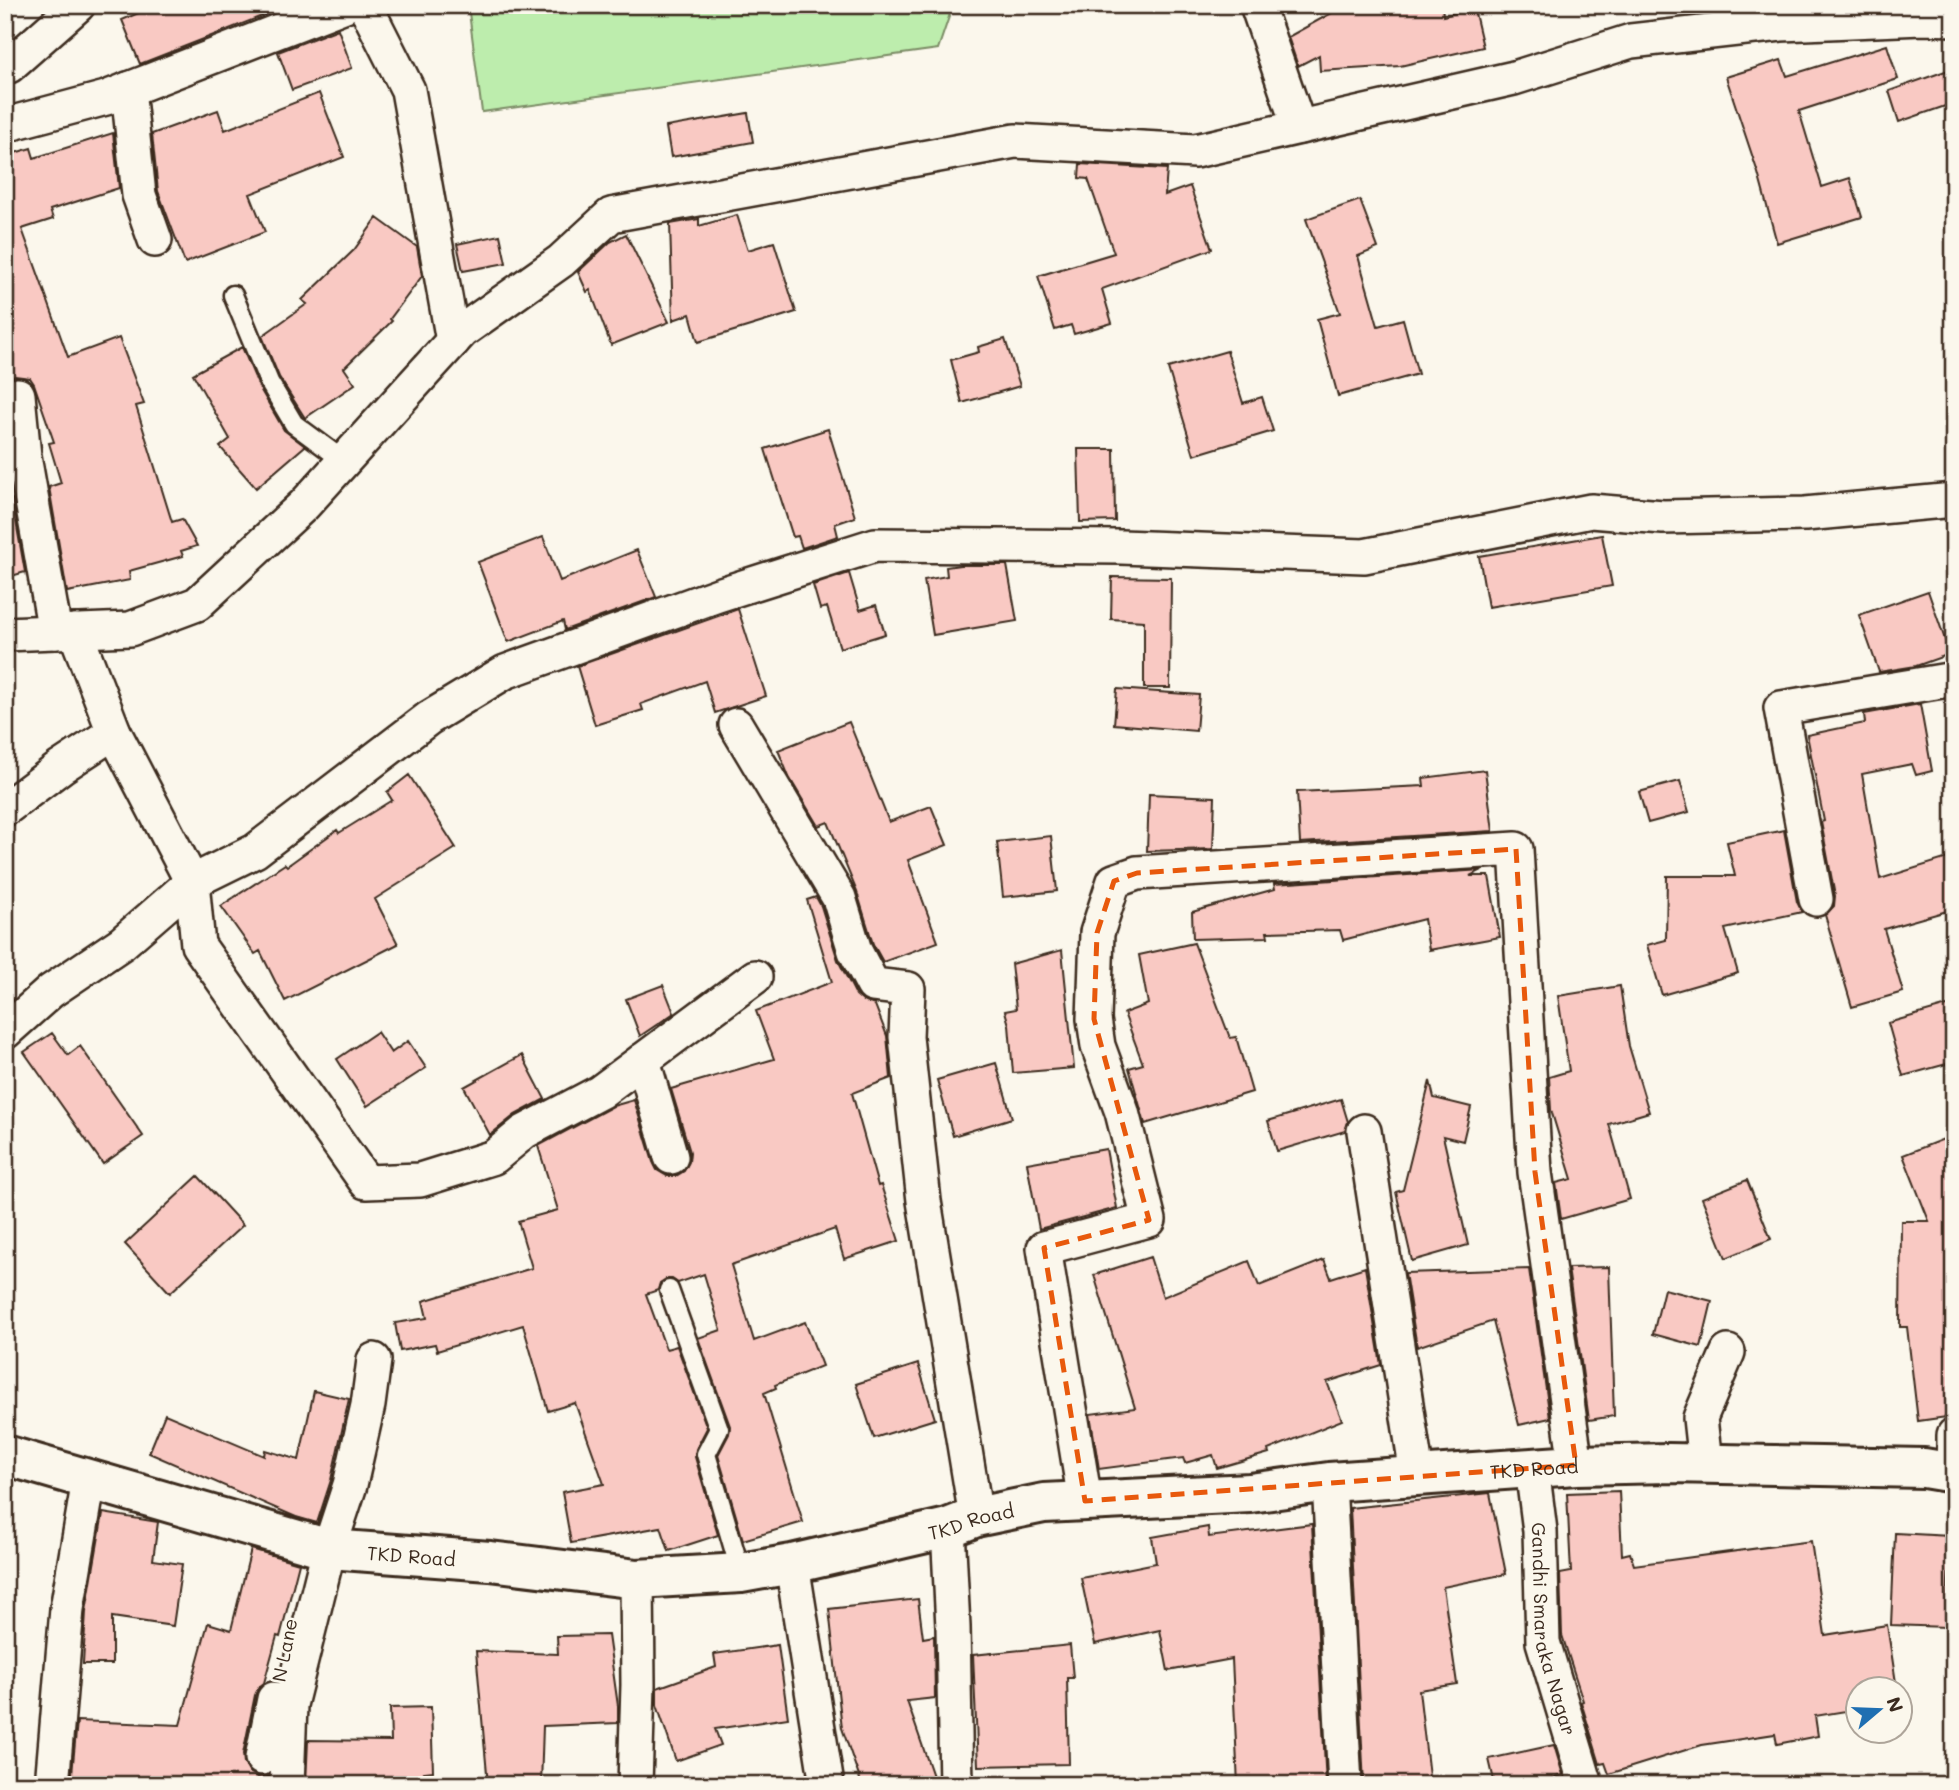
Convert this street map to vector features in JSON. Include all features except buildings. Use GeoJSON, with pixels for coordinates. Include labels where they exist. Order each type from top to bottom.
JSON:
{"type":"FeatureCollection","features":[{"type":"Feature","properties":{"kind":"street"},"geometry":{"type":"LineString","coordinates":[[5,66],[9,66],[78,5]]}},
{"type":"Feature","properties":{"kind":"street"},"geometry":{"type":"LineString","coordinates":[[5,125],[128,89],[345,5]]}},
{"type":"Feature","properties":{"kind":"street"},"geometry":{"type":"LineString","coordinates":[[365,5],[408,90],[453,341]]}},
{"type":"Feature","properties":{"kind":"street"},"geometry":{"type":"LineString","coordinates":[[1257,5],[1299,127]]}},
{"type":"Feature","properties":{"kind":"street"},"geometry":{"type":"LineString","coordinates":[[5,634],[130,629],[197,604],[304,505],[462,331],[561,261],[611,215],[1015,141],[1195,151],[1514,78],[1631,41],[1781,24],[1940,14]]}},
{"type":"Feature","properties":{"kind":"street"},"geometry":{"type":"LineString","coordinates":[[128,89],[139,195],[155,240]]}},
{"type":"Feature","properties":{"kind":"street"},"geometry":{"type":"LineString","coordinates":[[18,395],[24,456],[65,632],[192,882],[198,945],[366,1182],[420,1180],[494,1157],[524,1132],[600,1092],[755,977]]}},
{"type":"Feature","properties":{"kind":"street"},"geometry":{"type":"LineString","coordinates":[[5,1032],[51,991],[122,943],[192,882],[255,851],[429,718],[505,672],[718,595],[875,545],[1121,547],[1364,556],[1591,511],[1662,516],[1805,514],[1954,500]]}},
{"type":"Feature","properties":{"kind":"street"},"geometry":{"type":"LineString","coordinates":[[1816,899],[1781,708],[1954,679]]}},
{"type":"Feature","properties":{"kind":"street"},"geometry":{"type":"LineString","coordinates":[[736,725],[839,898],[855,951],[873,985],[908,989],[906,1037],[962,1523],[953,1627],[956,1785]]}},
{"type":"Feature","properties":{"kind":"street"},"geometry":{"type":"LineString","coordinates":[[5,809],[114,732]]}},
{"type":"Feature","properties":{"kind":"street"},"geometry":{"type":"LineString","coordinates":[[1085,1502],[1044,1248],[1149,1220],[1122,1112],[1098,1046],[1094,1019],[1097,933],[1114,881],[1137,873],[1516,849],[1535,1172],[1576,1465]]}},
{"type":"Feature","properties":{"kind":"street"},"geometry":{"type":"LineString","coordinates":[[643,1060],[671,1157]]}},
{"type":"Feature","properties":{"kind":"street"},"geometry":{"type":"LineString","coordinates":[[1364,1131],[1417,1475]]}},
{"type":"Feature","properties":{"kind":"street"},"geometry":{"type":"LineString","coordinates":[[1705,1464],[1700,1418],[1728,1352]]}},
{"type":"Feature","properties":{"kind":"street"},"geometry":{"type":"LineString","coordinates":[[287,1785],[290,1705],[317,1546],[350,1485],[368,1405],[374,1360]]}},
{"type":"Feature","properties":{"kind":"street"},"geometry":{"type":"LineString","coordinates":[[1954,1435],[1954,1448]]}},
{"type":"Feature","properties":{"kind":"street","name":"TKD Road"},"geometry":{"type":"LineString","coordinates":[[5,1455],[317,1546],[491,1561],[636,1579],[741,1573],[792,1564],[1044,1503],[1250,1493],[1329,1482],[1576,1465],[1705,1464],[1924,1468],[1954,1473]]}},
{"type":"Feature","properties":{"kind":"street","name":"Gandhi Smaraka Nagar"},"geometry":{"type":"LineString","coordinates":[[1532,1468],[1540,1531],[1543,1643],[1586,1785]]}},
{"type":"Feature","properties":{"kind":"street"},"geometry":{"type":"LineString","coordinates":[[52,1785],[67,1609],[89,1480]]}},
{"type":"Feature","properties":{"kind":"street"},"geometry":{"type":"LineString","coordinates":[[1329,1482],[1345,1785]]}},
{"type":"Feature","properties":{"kind":"street","name":"N Lane"},"geometry":{"type":"LineString","coordinates":[[262,1758],[317,1546]]}},
{"type":"Feature","properties":{"kind":"street"},"geometry":{"type":"LineString","coordinates":[[792,1564],[827,1785]]}},
{"type":"Feature","properties":{"kind":"street"},"geometry":{"type":"LineString","coordinates":[[635,1785],[638,1685],[636,1579]]}},
{"type":"Feature","properties":{"kind":"lane"},"geometry":{"type":"LineString","coordinates":[[233,295],[269,382],[294,424],[344,461]]}},
{"type":"Feature","properties":{"kind":"lane"},"geometry":{"type":"LineString","coordinates":[[670,1290],[719,1429],[706,1454],[741,1573]]}},
{"type":"Feature","properties":{"kind":"highlighted area"},"geometry":{"type":"Polygon","coordinates":[[[1516,849],[1535,1172],[1576,1465],[1085,1501],[1044,1248],[1149,1220],[1094,1019],[1097,933],[1114,881],[1137,873],[1516,849]]]}},
{"type":"Feature","properties":{"kind":"green space"},"geometry":{"type":"Polygon","coordinates":[[[468,5],[953,5],[938,49],[482,112],[468,5]]]}}]}
